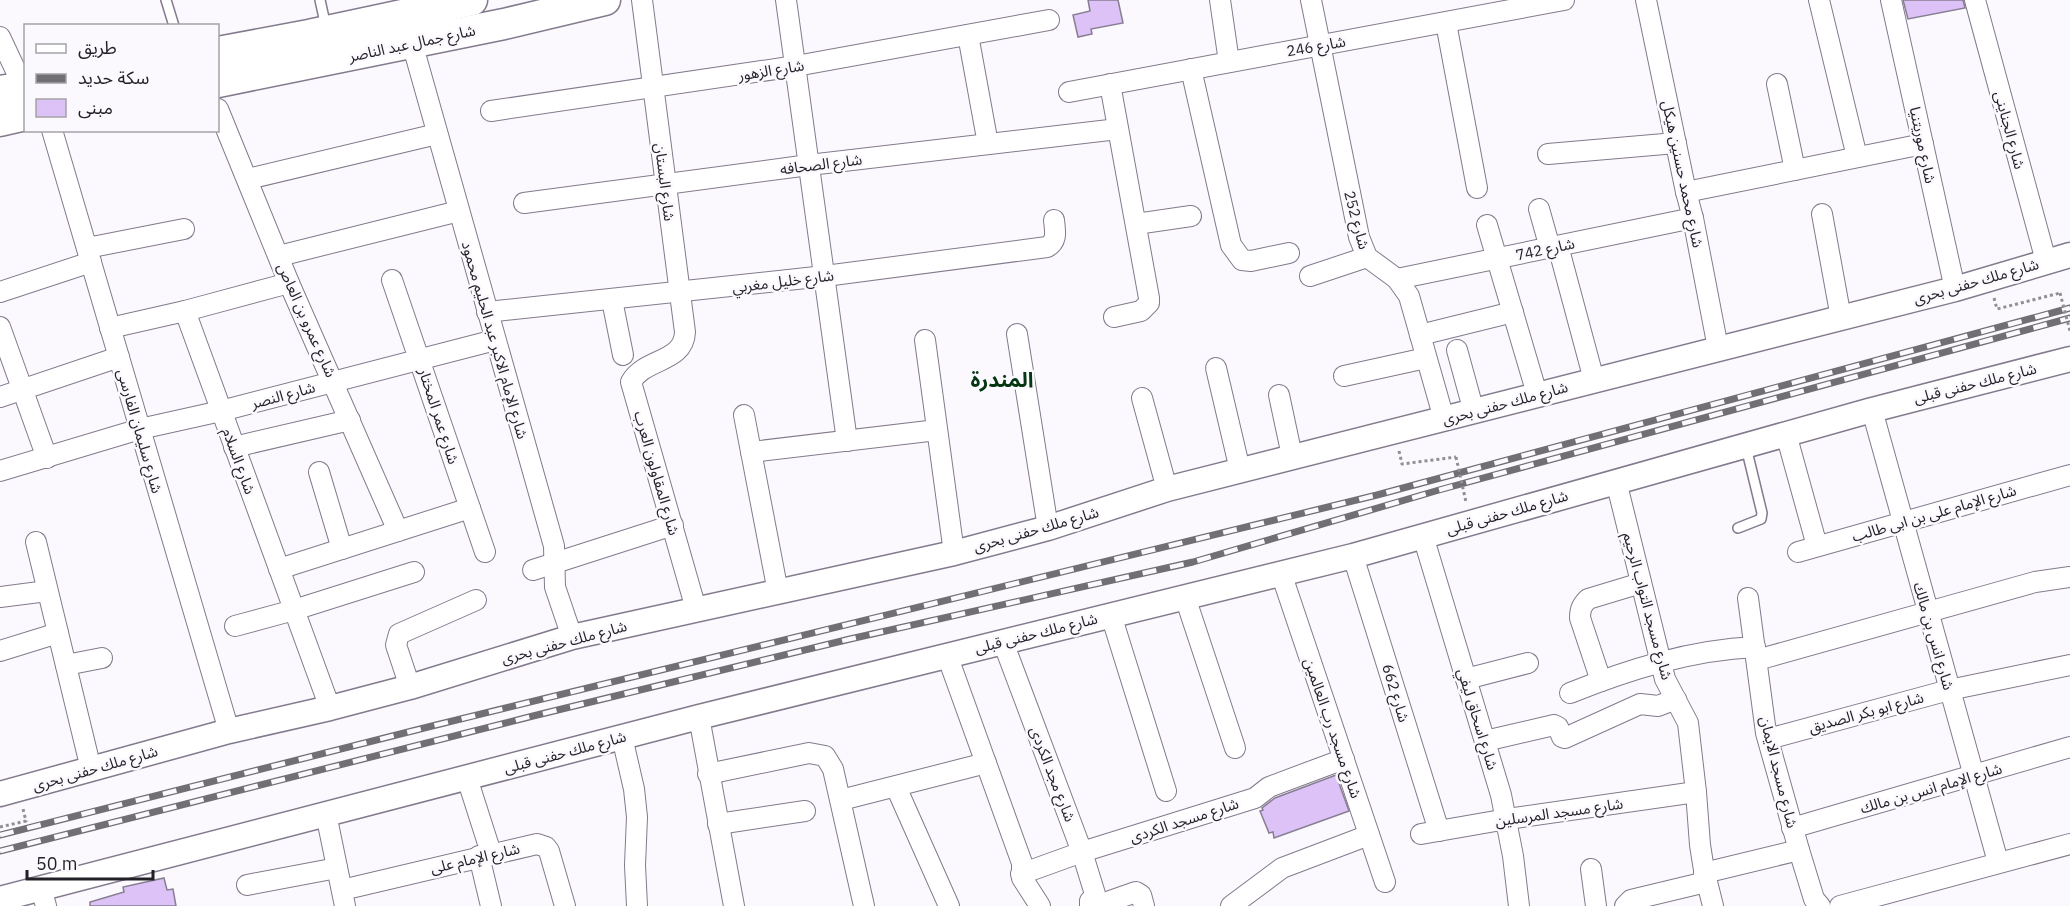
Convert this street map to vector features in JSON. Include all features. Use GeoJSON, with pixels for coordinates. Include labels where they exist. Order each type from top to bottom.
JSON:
{"type":"FeatureCollection","features":[{"type":"Feature","properties":{"kind":"main road","name":"شارع جمال عبد الناصر"},"geometry":{"type":"LineString","coordinates":[[219,82],[402,7],[472,0]]}},
{"type":"Feature","properties":{"kind":"main road","name":"شارع جمال عبد الناصر"},"geometry":{"type":"LineString","coordinates":[[219,52],[318,43],[412,44],[605,0]]}},
{"type":"Feature","properties":{"kind":"main road"},"geometry":{"type":"LineString","coordinates":[[0,121],[19,95]]}},
{"type":"Feature","properties":{"kind":"street","name":"شارع البستان"},"geometry":{"type":"LineString","coordinates":[[642,0],[684,340],[676,353],[669,356]]}},
{"type":"Feature","properties":{"kind":"street"},"geometry":{"type":"LineString","coordinates":[[786,0],[847,441]]}},
{"type":"Feature","properties":{"kind":"street"},"geometry":{"type":"LineString","coordinates":[[1220,0],[1229,62]]}},
{"type":"Feature","properties":{"kind":"street","name":"شارع 252"},"geometry":{"type":"LineString","coordinates":[[1311,0],[1359,237],[1367,257],[1397,279],[1405,288],[1444,419]]}},
{"type":"Feature","properties":{"kind":"street","name":"شارع 246"},"geometry":{"type":"LineString","coordinates":[[1069,92],[1564,0]]}},
{"type":"Feature","properties":{"kind":"street","name":"شارع محمد حسنين هيكل"},"geometry":{"type":"LineString","coordinates":[[1646,0],[1693,218],[1718,348]]}},
{"type":"Feature","properties":{"kind":"street"},"geometry":{"type":"LineString","coordinates":[[1819,0],[1857,157]]}},
{"type":"Feature","properties":{"kind":"street","name":"شارع موريتنيا"},"geometry":{"type":"LineString","coordinates":[[1891,0],[1955,289]]}},
{"type":"Feature","properties":{"kind":"street","name":"شارع الجناينى"},"geometry":{"type":"LineString","coordinates":[[1975,0],[2046,261]]}},
{"type":"Feature","properties":{"kind":"street","name":"شارع الزهور"},"geometry":{"type":"LineString","coordinates":[[491,111],[796,66],[1050,20]]}},
{"type":"Feature","properties":{"kind":"street"},"geometry":{"type":"LineString","coordinates":[[1446,23],[1477,188]]}},
{"type":"Feature","properties":{"kind":"street"},"geometry":{"type":"LineString","coordinates":[[968,35],[988,144]]}},
{"type":"Feature","properties":{"kind":"street"},"geometry":{"type":"LineString","coordinates":[[0,37],[19,95]]}},
{"type":"Feature","properties":{"kind":"street","name":"شارع الإمام الاكبر عبد الحليم محمود"},"geometry":{"type":"LineString","coordinates":[[412,44],[554,546],[555,587],[572,637]]}},
{"type":"Feature","properties":{"kind":"street"},"geometry":{"type":"LineString","coordinates":[[1191,69],[1231,245],[1242,260],[1251,261],[1289,253]]}},
{"type":"Feature","properties":{"kind":"street"},"geometry":{"type":"LineString","coordinates":[[1110,84],[1149,303],[1141,311],[1114,316]]}},
{"type":"Feature","properties":{"kind":"street"},"geometry":{"type":"LineString","coordinates":[[1777,84],[1796,170]]}},
{"type":"Feature","properties":{"kind":"street","name":"شارع عمرو بن العاص"},"geometry":{"type":"LineString","coordinates":[[219,111],[289,283],[398,531]]}},
{"type":"Feature","properties":{"kind":"street","name":"شارع الصحافه"},"geometry":{"type":"LineString","coordinates":[[524,203],[809,165],[1118,129]]}},
{"type":"Feature","properties":{"kind":"street","name":"شارع سليمان الفارسى"},"geometry":{"type":"LineString","coordinates":[[53,132],[229,731]]}},
{"type":"Feature","properties":{"kind":"street"},"geometry":{"type":"LineString","coordinates":[[248,179],[437,134]]}},
{"type":"Feature","properties":{"kind":"street"},"geometry":{"type":"LineString","coordinates":[[1548,154],[1676,143]]}},
{"type":"Feature","properties":{"kind":"street"},"geometry":{"type":"LineString","coordinates":[[1686,192],[1923,144]]}},
{"type":"Feature","properties":{"kind":"street"},"geometry":{"type":"LineString","coordinates":[[1539,208],[1554,247],[1593,380]]}},
{"type":"Feature","properties":{"kind":"street"},"geometry":{"type":"LineString","coordinates":[[279,256],[459,211]]}},
{"type":"Feature","properties":{"kind":"street"},"geometry":{"type":"LineString","coordinates":[[1822,214],[1841,318]]}},
{"type":"Feature","properties":{"kind":"street"},"geometry":{"type":"LineString","coordinates":[[1136,224],[1191,216]]}},
{"type":"Feature","properties":{"kind":"street","name":"شارع 742"},"geometry":{"type":"LineString","coordinates":[[1397,279],[1693,218]]}},
{"type":"Feature","properties":{"kind":"street","name":"شارع خليل مغربي"},"geometry":{"type":"LineString","coordinates":[[487,312],[680,293],[1047,248],[1055,239],[1054,220]]}},
{"type":"Feature","properties":{"kind":"street"},"geometry":{"type":"LineString","coordinates":[[1487,225],[1537,394]]}},
{"type":"Feature","properties":{"kind":"street"},"geometry":{"type":"LineString","coordinates":[[0,292],[89,255],[184,229]]}},
{"type":"Feature","properties":{"kind":"street","name":"شارع ملك حفنى بحرى"},"geometry":{"type":"LineString","coordinates":[[0,794],[229,731],[410,687],[572,637],[954,553],[1048,528],[1167,489],[1955,289],[2070,255]]}},
{"type":"Feature","properties":{"kind":"street"},"geometry":{"type":"LineString","coordinates":[[1310,276],[1367,257]]}},
{"type":"Feature","properties":{"kind":"street","name":"شارع عمر المختار"},"geometry":{"type":"LineString","coordinates":[[392,280],[485,552]]}},
{"type":"Feature","properties":{"kind":"street"},"geometry":{"type":"LineString","coordinates":[[110,328],[289,283]]}},
{"type":"Feature","properties":{"kind":"street"},"geometry":{"type":"LineString","coordinates":[[612,300],[623,355]]}},
{"type":"Feature","properties":{"kind":"street","name":"شارع السلام"},"geometry":{"type":"LineString","coordinates":[[184,311],[330,708]]}},
{"type":"Feature","properties":{"kind":"street"},"geometry":{"type":"LineString","coordinates":[[1419,334],[1513,312]]}},
{"type":"Feature","properties":{"kind":"street"},"geometry":{"type":"LineString","coordinates":[[0,327],[47,458]]}},
{"type":"Feature","properties":{"kind":"street"},"geometry":{"type":"LineString","coordinates":[[1017,334],[1048,528]]}},
{"type":"Feature","properties":{"kind":"street","name":"شارع النصر"},"geometry":{"type":"LineString","coordinates":[[0,471],[140,429],[221,411],[495,340]]}},
{"type":"Feature","properties":{"kind":"street"},"geometry":{"type":"LineString","coordinates":[[925,340],[954,553]]}},
{"type":"Feature","properties":{"kind":"street"},"geometry":{"type":"LineString","coordinates":[[1457,350],[1474,412]]}},
{"type":"Feature","properties":{"kind":"street","name":"شارع المقاولون العرب"},"geometry":{"type":"LineString","coordinates":[[669,356],[645,367],[635,374],[631,382],[696,609]]}},
{"type":"Feature","properties":{"kind":"street"},"geometry":{"type":"LineString","coordinates":[[0,397],[119,357]]}},
{"type":"Feature","properties":{"kind":"street"},"geometry":{"type":"LineString","coordinates":[[1344,376],[1426,358]]}},
{"type":"Feature","properties":{"kind":"street","name":"شارع ملك حفنى قبلى"},"geometry":{"type":"LineString","coordinates":[[0,899],[44,897],[326,814],[699,717],[1353,556],[1872,410],[2070,359]]}},
{"type":"Feature","properties":{"kind":"street"},"geometry":{"type":"LineString","coordinates":[[1216,368],[1240,470]]}},
{"type":"Feature","properties":{"kind":"street"},"geometry":{"type":"LineString","coordinates":[[1279,395],[1292,456]]}},
{"type":"Feature","properties":{"kind":"street"},"geometry":{"type":"LineString","coordinates":[[1142,398],[1167,489]]}},
{"type":"Feature","properties":{"kind":"street","name":"شارع انس بن مالك"},"geometry":{"type":"LineString","coordinates":[[1872,410],[1998,862]]}},
{"type":"Feature","properties":{"kind":"street"},"geometry":{"type":"LineString","coordinates":[[744,416],[778,592]]}},
{"type":"Feature","properties":{"kind":"street"},"geometry":{"type":"LineString","coordinates":[[234,447],[350,420]]}},
{"type":"Feature","properties":{"kind":"street"},"geometry":{"type":"LineString","coordinates":[[751,452],[937,430]]}},
{"type":"Feature","properties":{"kind":"street"},"geometry":{"type":"LineString","coordinates":[[1786,434],[1817,546]]}},
{"type":"Feature","properties":{"kind":"street"},"geometry":{"type":"LineString","coordinates":[[319,472],[342,549]]}},
{"type":"Feature","properties":{"kind":"street","name":"شارع الإمام على بن ابى طالب"},"geometry":{"type":"LineString","coordinates":[[1798,552],[2070,474]]}},
{"type":"Feature","properties":{"kind":"street","name":"شارع مسجد التواب الرحيم"},"geometry":{"type":"LineString","coordinates":[[1616,481],[1665,679],[1688,723],[1700,844],[1705,878],[1713,906]]}},
{"type":"Feature","properties":{"kind":"street"},"geometry":{"type":"LineString","coordinates":[[279,569],[470,508]]}},
{"type":"Feature","properties":{"kind":"street"},"geometry":{"type":"LineString","coordinates":[[533,570],[673,525]]}},
{"type":"Feature","properties":{"kind":"street","name":"شارع اسحاق ليفي"},"geometry":{"type":"LineString","coordinates":[[1423,536],[1507,819],[1519,906]]}},
{"type":"Feature","properties":{"kind":"street"},"geometry":{"type":"LineString","coordinates":[[36,542],[91,769]]}},
{"type":"Feature","properties":{"kind":"street","name":"شارع 662"},"geometry":{"type":"LineString","coordinates":[[1353,556],[1430,832]]}},
{"type":"Feature","properties":{"kind":"street"},"geometry":{"type":"LineString","coordinates":[[235,626],[414,572]]}},
{"type":"Feature","properties":{"kind":"street","name":"شارع مسجد رب العالمين"},"geometry":{"type":"LineString","coordinates":[[1281,573],[1385,882]]}},
{"type":"Feature","properties":{"kind":"street"},"geometry":{"type":"LineString","coordinates":[[1570,693],[1660,662],[1714,651],[1756,653],[1928,612],[2035,582],[2070,577]]}},
{"type":"Feature","properties":{"kind":"street"},"geometry":{"type":"LineString","coordinates":[[1601,681],[1580,618],[1580,610],[1588,599],[1641,583]]}},
{"type":"Feature","properties":{"kind":"street"},"geometry":{"type":"LineString","coordinates":[[0,597],[47,591]]}},
{"type":"Feature","properties":{"kind":"street"},"geometry":{"type":"LineString","coordinates":[[1185,597],[1235,748]]}},
{"type":"Feature","properties":{"kind":"street","name":"شارع مسجد الايمان"},"geometry":{"type":"LineString","coordinates":[[1748,598],[1768,739],[1798,850],[1814,899],[1820,906]]}},
{"type":"Feature","properties":{"kind":"street"},"geometry":{"type":"LineString","coordinates":[[410,687],[396,645],[399,634],[476,600]]}},
{"type":"Feature","properties":{"kind":"street"},"geometry":{"type":"LineString","coordinates":[[1111,615],[1166,791]]}},
{"type":"Feature","properties":{"kind":"street"},"geometry":{"type":"LineString","coordinates":[[0,651],[58,633]]}},
{"type":"Feature","properties":{"kind":"street","name":"شارع مجد الكردى"},"geometry":{"type":"LineString","coordinates":[[1003,642],[1082,852],[1095,894],[1090,906]]}},
{"type":"Feature","properties":{"kind":"street"},"geometry":{"type":"LineString","coordinates":[[947,655],[1022,862],[1021,873],[1032,896],[1040,906]]}},
{"type":"Feature","properties":{"kind":"street"},"geometry":{"type":"LineString","coordinates":[[66,665],[102,658]]}},
{"type":"Feature","properties":{"kind":"street"},"geometry":{"type":"LineString","coordinates":[[1466,679],[1528,663]]}},
{"type":"Feature","properties":{"kind":"street","name":"شارع ابو بكر الصديق"},"geometry":{"type":"LineString","coordinates":[[1768,739],[1949,690],[2070,665]]}},
{"type":"Feature","properties":{"kind":"street"},"geometry":{"type":"LineString","coordinates":[[1485,741],[1554,725],[1565,738],[1640,704],[1658,705],[1676,699]]}},
{"type":"Feature","properties":{"kind":"street"},"geometry":{"type":"LineString","coordinates":[[699,717],[734,906]]}},
{"type":"Feature","properties":{"kind":"street"},"geometry":{"type":"LineString","coordinates":[[622,737],[634,789],[637,817],[635,865],[637,906]]}},
{"type":"Feature","properties":{"kind":"street","name":"شارع الإمام انس بن مالك"},"geometry":{"type":"LineString","coordinates":[[1792,828],[2070,747]]}},
{"type":"Feature","properties":{"kind":"street"},"geometry":{"type":"LineString","coordinates":[[708,774],[809,753],[825,756],[830,762],[841,800],[864,906]]}},
{"type":"Feature","properties":{"kind":"street","name":"شارع مسجد الكردى"},"geometry":{"type":"LineString","coordinates":[[1021,873],[1255,798],[1269,787],[1344,759]]}},
{"type":"Feature","properties":{"kind":"street"},"geometry":{"type":"LineString","coordinates":[[841,800],[986,764]]}},
{"type":"Feature","properties":{"kind":"street"},"geometry":{"type":"LineString","coordinates":[[467,778],[485,855],[491,906]]}},
{"type":"Feature","properties":{"kind":"street"},"geometry":{"type":"LineString","coordinates":[[896,787],[949,906]]}},
{"type":"Feature","properties":{"kind":"street","name":"شارع مسجد المرسلين"},"geometry":{"type":"LineString","coordinates":[[1430,832],[1696,792]]}},
{"type":"Feature","properties":{"kind":"street"},"geometry":{"type":"LineString","coordinates":[[718,824],[805,811]]}},
{"type":"Feature","properties":{"kind":"street"},"geometry":{"type":"LineString","coordinates":[[326,814],[343,898]]}},
{"type":"Feature","properties":{"kind":"street"},"geometry":{"type":"LineString","coordinates":[[1231,906],[1282,868],[1369,835]]}},
{"type":"Feature","properties":{"kind":"street","name":"شارع الإمام على"},"geometry":{"type":"LineString","coordinates":[[343,898],[485,855],[537,844],[549,850],[565,906]]}},
{"type":"Feature","properties":{"kind":"street"},"geometry":{"type":"LineString","coordinates":[[1840,906],[1887,899],[1998,862],[2070,844]]}},
{"type":"Feature","properties":{"kind":"street"},"geometry":{"type":"LineString","coordinates":[[1625,906],[1631,900],[1798,850]]}},
{"type":"Feature","properties":{"kind":"street"},"geometry":{"type":"LineString","coordinates":[[247,885],[337,868]]}},
{"type":"Feature","properties":{"kind":"street"},"geometry":{"type":"LineString","coordinates":[[1591,869],[1596,906]]}},
{"type":"Feature","properties":{"kind":"street"},"geometry":{"type":"LineString","coordinates":[[1096,906],[1136,892],[1141,895],[1144,906]]}},
{"type":"Feature","properties":{"kind":"lane"},"geometry":{"type":"LineString","coordinates":[[166,0],[173,24]]}},
{"type":"Feature","properties":{"kind":"lane"},"geometry":{"type":"LineString","coordinates":[[318,43],[320,0]]}},
{"type":"Feature","properties":{"kind":"lane"},"geometry":{"type":"LineString","coordinates":[[1738,528],[1761,519],[1762,513],[1745,445]]}},
{"type":"Feature","properties":{"kind":"path"},"geometry":{"type":"LineString","coordinates":[[1997,309],[2060,293],[2070,331]]}},
{"type":"Feature","properties":{"kind":"path"},"geometry":{"type":"LineString","coordinates":[[1402,464],[1456,457],[1466,502]]}},
{"type":"Feature","properties":{"kind":"path"},"geometry":{"type":"LineString","coordinates":[[0,827],[26,821]]}},
{"type":"Feature","properties":{"kind":"building"},"geometry":{"type":"Polygon","coordinates":[[[1088,0],[1118,0],[1123,23],[1091,29],[1092,34],[1078,37],[1073,15],[1090,11],[1088,0]]]}},
{"type":"Feature","properties":{"kind":"building"},"geometry":{"type":"Polygon","coordinates":[[[1903,0],[1963,0],[1965,8],[1908,19],[1903,0]]]}},
{"type":"Feature","properties":{"kind":"building"},"geometry":{"type":"Polygon","coordinates":[[[1336,775],[1349,811],[1274,838],[1273,832],[1269,833],[1260,811],[1263,810],[1262,808],[1275,798],[1336,775]]]}},
{"type":"Feature","properties":{"kind":"building"},"geometry":{"type":"Polygon","coordinates":[[[164,878],[167,890],[173,889],[176,906],[90,906],[90,902],[124,892],[123,887],[164,878]]]}},
{"type":"Feature","properties":{"kind":"railway"},"geometry":{"type":"LineString","coordinates":[[0,835],[428,727],[1377,495],[2070,308]]}},
{"type":"Feature","properties":{"kind":"railway"},"geometry":{"type":"LineString","coordinates":[[0,851],[533,716],[850,639],[1193,562],[1439,490],[2070,318]]}},
{"type":"Feature","properties":{"kind":"district","name":"المندرة"},"geometry":{"type":"Point","coordinates":[1002,379]}}]}
